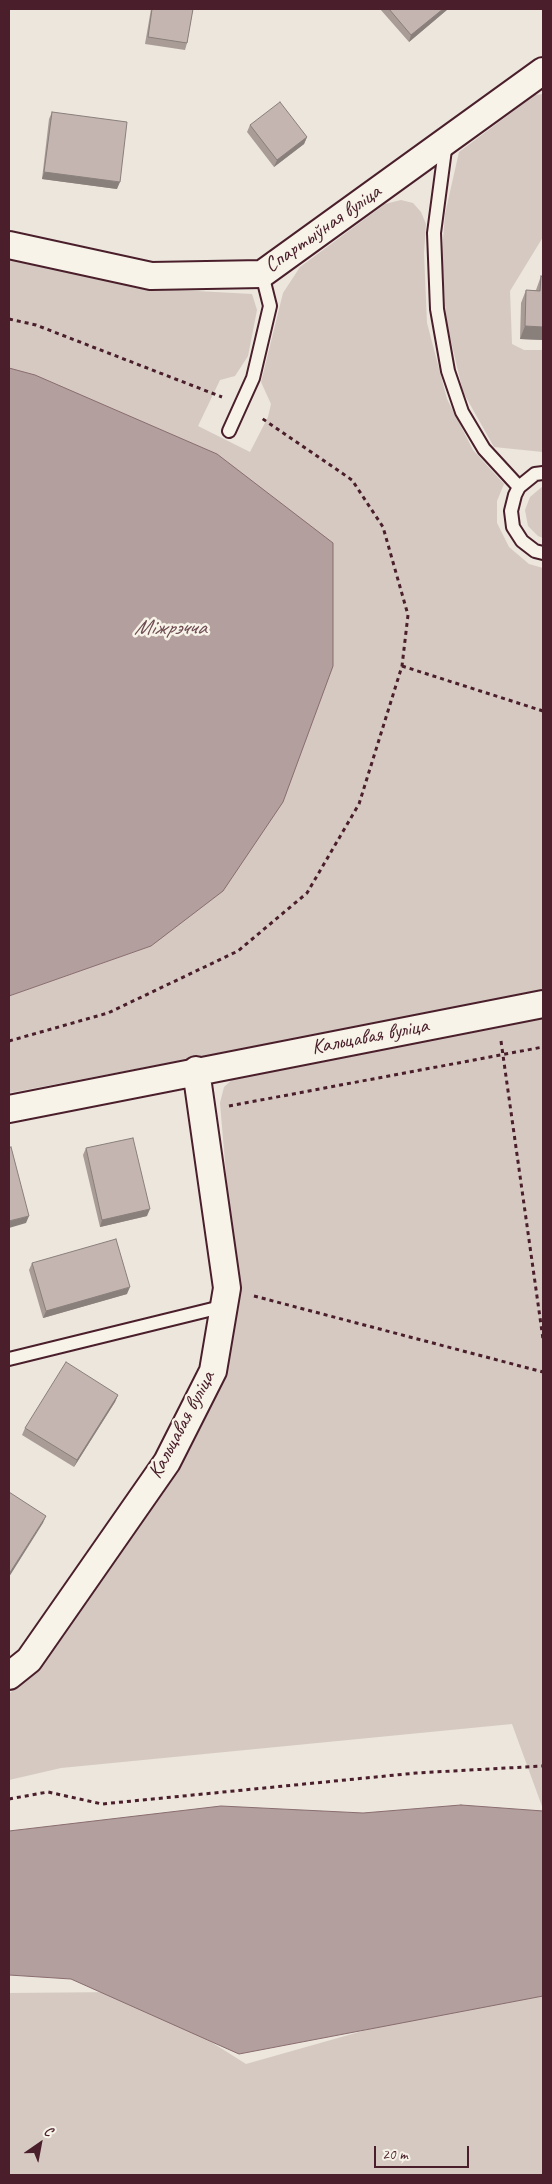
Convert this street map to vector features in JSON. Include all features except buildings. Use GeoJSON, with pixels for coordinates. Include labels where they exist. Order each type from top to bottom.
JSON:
{"type":"FeatureCollection","features":[{"type":"Feature","properties":{"kind":"street","name":"Спартыўная вуліца"},"geometry":{"type":"LineString","coordinates":[[9,245],[150,276],[262,274],[543,71]]}},
{"type":"Feature","properties":{"kind":"street","name":"Кальцавая вуліца"},"geometry":{"type":"LineString","coordinates":[[9,1108],[196,1070],[543,1004]]}},
{"type":"Feature","properties":{"kind":"street","name":"Кальцавая вуліца"},"geometry":{"type":"LineString","coordinates":[[9,1676],[29,1660],[167,1462],[212,1371],[226,1297],[196,1070]]}},
{"type":"Feature","properties":{"kind":"lane"},"geometry":{"type":"LineString","coordinates":[[446,142],[434,233],[437,309],[448,372],[462,412],[484,449],[519,487]]}},
{"type":"Feature","properties":{"kind":"lane"},"geometry":{"type":"LineString","coordinates":[[229,431],[254,378],[270,306],[262,274]]}},
{"type":"Feature","properties":{"kind":"lane"},"geometry":{"type":"LineString","coordinates":[[543,473],[535,474],[519,487],[511,511],[513,527],[522,541],[536,551],[543,553]]}},
{"type":"Feature","properties":{"kind":"lane"},"geometry":{"type":"LineString","coordinates":[[9,1359],[226,1297]]}},
{"type":"Feature","properties":{"kind":"path"},"geometry":{"type":"LineString","coordinates":[[9,319],[36,325],[242,405],[352,480],[383,526],[408,615],[402,666],[358,804],[307,893],[238,952],[108,1013],[9,1041]]}},
{"type":"Feature","properties":{"kind":"path"},"geometry":{"type":"LineString","coordinates":[[402,666],[543,711]]}},
{"type":"Feature","properties":{"kind":"path"},"geometry":{"type":"LineString","coordinates":[[497,1013],[543,1339]]}},
{"type":"Feature","properties":{"kind":"path"},"geometry":{"type":"LineString","coordinates":[[202,1111],[543,1047]]}},
{"type":"Feature","properties":{"kind":"path"},"geometry":{"type":"LineString","coordinates":[[226,1297],[543,1372]]}},
{"type":"Feature","properties":{"kind":"path"},"geometry":{"type":"LineString","coordinates":[[9,1799],[48,1792],[102,1804],[416,1773],[543,1766]]}},
{"type":"Feature","properties":{"kind":"shaded area"},"geometry":{"type":"Polygon","coordinates":[[[543,94],[543,237],[510,291],[512,344],[524,350],[543,350],[543,452],[494,447],[463,392],[446,320],[442,253],[445,214],[459,152],[535,95],[543,94]]]}},
{"type":"Feature","properties":{"kind":"shaded area"},"geometry":{"type":"Polygon","coordinates":[[[401,200],[413,203],[421,212],[426,224],[424,253],[427,323],[447,399],[473,450],[504,484],[497,501],[497,523],[509,547],[529,564],[543,568],[543,992],[9,1093],[9,996],[151,946],[9,440],[9,259],[140,288],[252,294],[257,310],[248,356],[235,376],[220,380],[198,426],[250,452],[268,417],[271,404],[261,382],[283,293],[300,267],[385,204],[401,200]]]}},
{"type":"Feature","properties":{"kind":"shaded area"},"geometry":{"type":"Polygon","coordinates":[[[543,486],[543,538],[538,536],[528,526],[525,510],[530,497],[543,486]]]}},
{"type":"Feature","properties":{"kind":"shaded area"},"geometry":{"type":"Polygon","coordinates":[[[543,1015],[543,1809],[512,1724],[61,1768],[9,1780],[9,1694],[37,1666],[174,1467],[236,1291],[220,1103],[224,1087],[237,1075],[543,1015]]]}},
{"type":"Feature","properties":{"kind":"shaded area"},"geometry":{"type":"Polygon","coordinates":[[[543,1980],[543,2175],[9,2175],[9,1993],[120,1992],[159,2009],[246,2064],[543,1980]]]}},
{"type":"Feature","properties":{"kind":"water","name":"Міжрэчча"},"geometry":{"type":"Polygon","coordinates":[[[9,368],[35,375],[217,454],[333,543],[333,666],[283,802],[223,891],[151,946],[9,996],[9,368]]]}},
{"type":"Feature","properties":{"kind":"water"},"geometry":{"type":"Polygon","coordinates":[[[461,1805],[543,1811],[543,1996],[239,2054],[71,1979],[9,1975],[9,1831],[221,1806],[363,1813],[461,1805]]]}}]}
